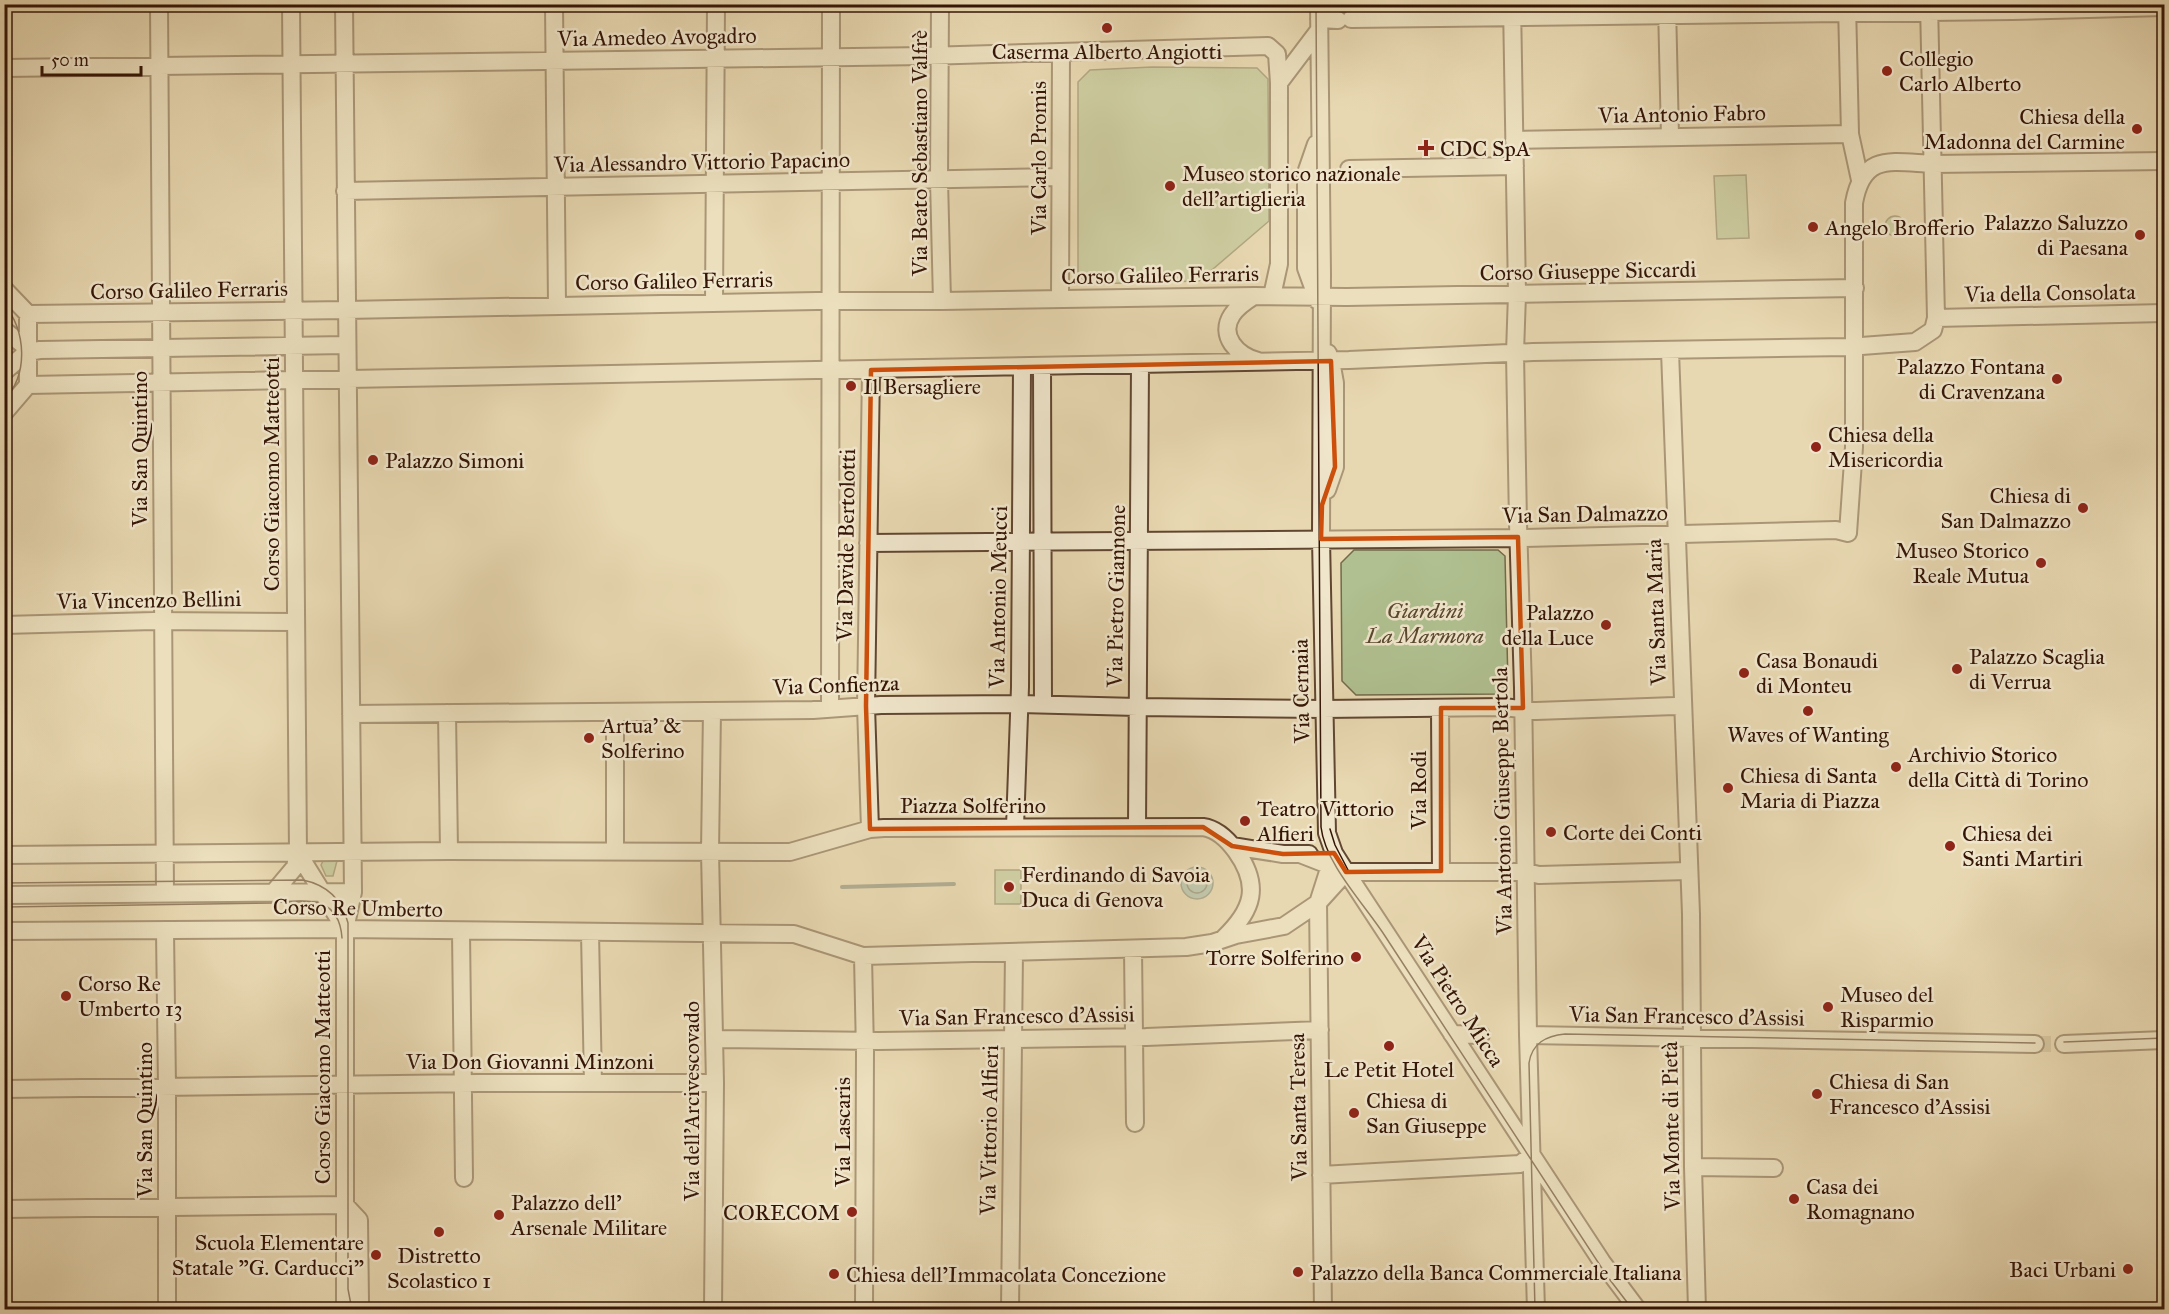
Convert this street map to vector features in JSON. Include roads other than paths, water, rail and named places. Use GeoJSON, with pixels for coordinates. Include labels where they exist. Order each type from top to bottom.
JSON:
{"type":"FeatureCollection","features":[{"type":"Feature","properties":{"kind":"street","name":"Via San Quintino"},"geometry":{"type":"LineString","coordinates":[[159,4],[165,893]]}},
{"type":"Feature","properties":{"kind":"street","name":"Corso Giacomo Matteotti"},"geometry":{"type":"LineString","coordinates":[[291,4],[298,853],[345,929]]}},
{"type":"Feature","properties":{"kind":"street","name":"Corso Giacomo Matteotti"},"geometry":{"type":"LineString","coordinates":[[344,4],[346,379],[353,891],[345,929],[345,1310]]}},
{"type":"Feature","properties":{"kind":"street"},"geometry":{"type":"LineString","coordinates":[[554,4],[557,305]]}},
{"type":"Feature","properties":{"kind":"street"},"geometry":{"type":"LineString","coordinates":[[714,302],[716,4]]}},
{"type":"Feature","properties":{"kind":"street","name":"Via Davide Bertolotti"},"geometry":{"type":"LineString","coordinates":[[830,709],[831,4]]}},
{"type":"Feature","properties":{"kind":"street","name":"Via Beato Sebastiano Valfrè"},"geometry":{"type":"LineString","coordinates":[[940,4],[939,180],[942,301]]}},
{"type":"Feature","properties":{"kind":"street"},"geometry":{"type":"LineString","coordinates":[[1279,83],[1319,18],[1344,19],[1511,11],[1929,8],[2013,11],[2164,7]]}},
{"type":"Feature","properties":{"kind":"street"},"geometry":{"type":"LineString","coordinates":[[28,385],[1327,361],[1515,353],[1853,346],[1915,342],[1934,330],[1936,318],[1929,8]]}},
{"type":"Feature","properties":{"kind":"street"},"geometry":{"type":"LineString","coordinates":[[1847,9],[1850,134],[1860,180]]}},
{"type":"Feature","properties":{"kind":"street"},"geometry":{"type":"LineString","coordinates":[[1667,10],[1670,137]]}},
{"type":"Feature","properties":{"kind":"street","name":"Via Antonio Giuseppe Bertola"},"geometry":{"type":"LineString","coordinates":[[1511,11],[1517,294],[1515,353],[1518,537],[1536,1310]]}},
{"type":"Feature","properties":{"kind":"street","name":"Via Cernaia"},"geometry":{"type":"LineString","coordinates":[[1319,18],[1320,302],[1322,340],[1327,361],[1321,539],[1326,821],[1332,860],[1346,872]]}},
{"type":"Feature","properties":{"kind":"street","name":"Via Amedeo Avogadro"},"geometry":{"type":"LineString","coordinates":[[4,68],[1061,53],[1268,46],[1277,54],[1279,83],[1279,260],[1272,296]]}},
{"type":"Feature","properties":{"kind":"street","name":"Via Carlo Promis"},"geometry":{"type":"LineString","coordinates":[[1060,299],[1061,53]]}},
{"type":"Feature","properties":{"kind":"street","name":"Via Cernaia"},"geometry":{"type":"LineString","coordinates":[[1320,132],[1306,173],[1306,268],[1320,302]]}},
{"type":"Feature","properties":{"kind":"street","name":"Via Antonio Fabro"},"geometry":{"type":"LineString","coordinates":[[1514,140],[1850,134]]}},
{"type":"Feature","properties":{"kind":"street"},"geometry":{"type":"LineString","coordinates":[[1853,346],[1854,203],[1860,180],[1869,169],[1881,164],[2164,161]]}},
{"type":"Feature","properties":{"kind":"street"},"geometry":{"type":"LineString","coordinates":[[1321,170],[1515,166]]}},
{"type":"Feature","properties":{"kind":"street","name":"Via Alessandro Vittorio Papacino"},"geometry":{"type":"LineString","coordinates":[[345,191],[1060,177]]}},
{"type":"Feature","properties":{"kind":"street","name":"Corso Giuseppe Siccardi"},"geometry":{"type":"LineString","coordinates":[[1320,302],[1517,294],[1855,288]]}},
{"type":"Feature","properties":{"kind":"street"},"geometry":{"type":"LineString","coordinates":[[4,289],[28,314],[28,385],[4,413]]}},
{"type":"Feature","properties":{"kind":"street"},"geometry":{"type":"LineString","coordinates":[[1254,296],[1230,317],[1227,330],[1232,345],[1240,353],[1263,362]]}},
{"type":"Feature","properties":{"kind":"street","name":"Corso Galileo Ferraris"},"geometry":{"type":"LineString","coordinates":[[28,314],[714,302],[1254,296],[1320,302]]}},
{"type":"Feature","properties":{"kind":"street","name":"Via della Consolata"},"geometry":{"type":"LineString","coordinates":[[1936,318],[2164,313]]}},
{"type":"Feature","properties":{"kind":"street"},"geometry":{"type":"LineString","coordinates":[[4,330],[22,344],[27,352]]}},
{"type":"Feature","properties":{"kind":"street"},"geometry":{"type":"LineString","coordinates":[[4,372],[27,352],[293,344],[346,345]]}},
{"type":"Feature","properties":{"kind":"street","name":"Via San Dalmazzo"},"geometry":{"type":"LineString","coordinates":[[868,543],[1676,535],[1836,530],[1848,533],[1854,447],[1853,346]]}},
{"type":"Feature","properties":{"kind":"street","name":"Via Santa Maria"},"geometry":{"type":"LineString","coordinates":[[1670,351],[1688,871]]}},
{"type":"Feature","properties":{"kind":"street","name":"Via Pietro Giannone"},"geometry":{"type":"LineString","coordinates":[[1137,827],[1140,365]]}},
{"type":"Feature","properties":{"kind":"street","name":"Via Antonio Meucci"},"geometry":{"type":"LineString","coordinates":[[1042,366],[1043,705]]}},
{"type":"Feature","properties":{"kind":"street","name":"Via Antonio Meucci"},"geometry":{"type":"LineString","coordinates":[[1015,828],[1020,704],[1022,367]]}},
{"type":"Feature","properties":{"kind":"street","name":"Via Davide Bertolotti"},"geometry":{"type":"LineString","coordinates":[[870,829],[866,706],[871,370]]}},
{"type":"Feature","properties":{"kind":"street","name":"Via Vincenzo Bellini"},"geometry":{"type":"LineString","coordinates":[[4,625],[162,621],[295,622]]}},
{"type":"Feature","properties":{"kind":"street","name":"Via Confienza"},"geometry":{"type":"LineString","coordinates":[[351,714],[712,711],[1020,704],[1323,709],[1523,708],[1536,711],[1675,706],[1683,708]]}},
{"type":"Feature","properties":{"kind":"street","name":"Via Rodi"},"geometry":{"type":"LineString","coordinates":[[1440,708],[1441,871]]}},
{"type":"Feature","properties":{"kind":"street","name":"Via dell'Arcivescovado"},"geometry":{"type":"LineString","coordinates":[[712,711],[710,852],[715,1083],[713,1310]]}},
{"type":"Feature","properties":{"kind":"street"},"geometry":{"type":"LineString","coordinates":[[615,712],[615,851]]}},
{"type":"Feature","properties":{"kind":"street"},"geometry":{"type":"LineString","coordinates":[[447,714],[449,851]]}},
{"type":"Feature","properties":{"kind":"street","name":"Piazza Solferino"},"geometry":{"type":"LineString","coordinates":[[710,852],[790,852],[870,829],[1207,828],[1219,834],[1232,846],[1248,870],[1252,893],[1242,918],[1221,940]]}},
{"type":"Feature","properties":{"kind":"street","name":"Piazza Solferino"},"geometry":{"type":"LineString","coordinates":[[1232,846],[1332,860]]}},
{"type":"Feature","properties":{"kind":"street"},"geometry":{"type":"LineString","coordinates":[[4,855],[449,851],[710,852]]}},
{"type":"Feature","properties":{"kind":"street","name":"Corso Re Umberto"},"geometry":{"type":"LineString","coordinates":[[274,892],[295,867],[298,853]]}},
{"type":"Feature","properties":{"kind":"street"},"geometry":{"type":"LineString","coordinates":[[1318,903],[1332,860]]}},
{"type":"Feature","properties":{"kind":"street"},"geometry":{"type":"LineString","coordinates":[[712,933],[794,934],[863,956],[1193,947],[1236,935],[1284,926],[1318,903],[1346,872],[1526,872],[1539,875],[1688,871]]}},
{"type":"Feature","properties":{"kind":"street","name":"Via Monte di Pietà"},"geometry":{"type":"LineString","coordinates":[[1688,871],[1697,1310]]}},
{"type":"Feature","properties":{"kind":"street","name":"Via Pietro Micca"},"geometry":{"type":"LineString","coordinates":[[1346,872],[1602,1262],[1638,1310]]}},
{"type":"Feature","properties":{"kind":"street","name":"Corso Re Umberto"},"geometry":{"type":"LineString","coordinates":[[4,895],[353,891]]}},
{"type":"Feature","properties":{"kind":"street","name":"Via Santa Teresa"},"geometry":{"type":"LineString","coordinates":[[1318,903],[1323,1310]]}},
{"type":"Feature","properties":{"kind":"street","name":"Corso Re Umberto"},"geometry":{"type":"LineString","coordinates":[[4,931],[345,929],[712,933]]}},
{"type":"Feature","properties":{"kind":"street","name":"Via San Quintino"},"geometry":{"type":"LineString","coordinates":[[165,930],[167,1310]]}},
{"type":"Feature","properties":{"kind":"street"},"geometry":{"type":"LineString","coordinates":[[460,932],[464,1178]]}},
{"type":"Feature","properties":{"kind":"street"},"geometry":{"type":"LineString","coordinates":[[590,933],[593,1083]]}},
{"type":"Feature","properties":{"kind":"street"},"geometry":{"type":"LineString","coordinates":[[1133,949],[1135,1123]]}},
{"type":"Feature","properties":{"kind":"street","name":"Via Vittorio Alfieri"},"geometry":{"type":"LineString","coordinates":[[1010,1310],[1014,952]]}},
{"type":"Feature","properties":{"kind":"street","name":"Via Lascaris"},"geometry":{"type":"LineString","coordinates":[[863,956],[864,1310]]}},
{"type":"Feature","properties":{"kind":"street","name":"Via San Francesco d'Assisi"},"geometry":{"type":"LineString","coordinates":[[714,1039],[864,1041],[1320,1030]]}},
{"type":"Feature","properties":{"kind":"street"},"geometry":{"type":"LineString","coordinates":[[1452,1034],[1481,1035]]}},
{"type":"Feature","properties":{"kind":"street","name":"Via San Francesco d'Assisi"},"geometry":{"type":"LineString","coordinates":[[1528,1035],[2030,1045]]}},
{"type":"Feature","properties":{"kind":"street"},"geometry":{"type":"LineString","coordinates":[[2064,1044],[2164,1040]]}},
{"type":"Feature","properties":{"kind":"street","name":"Via Don Giovanni Minzoni"},"geometry":{"type":"LineString","coordinates":[[4,1089],[715,1083]]}},
{"type":"Feature","properties":{"kind":"street"},"geometry":{"type":"LineString","coordinates":[[1321,1175],[1520,1164],[1532,1155]]}},
{"type":"Feature","properties":{"kind":"street"},"geometry":{"type":"LineString","coordinates":[[1693,1167],[1774,1168]]}},
{"type":"Feature","properties":{"kind":"street","name":"Corso Giacomo Matteotti"},"geometry":{"type":"LineString","coordinates":[[345,1205],[359,1220],[360,1302],[357,1310]]}},
{"type":"Feature","properties":{"kind":"street"},"geometry":{"type":"LineString","coordinates":[[4,1209],[345,1205]]}},
{"type":"Feature","properties":{"kind":"water"},"geometry":{"type":"Polygon","coordinates":[[[1197,867],[1208,872],[1213,883],[1208,894],[1197,899],[1186,894],[1181,883],[1186,872],[1197,867]]]}},
{"type":"Feature","properties":{"kind":"waterway"},"geometry":{"type":"LineString","coordinates":[[842,887],[954,884]]}},
{"type":"Feature","properties":{"kind":"tunnel"},"geometry":{"type":"LineString","coordinates":[[2035,1044],[2064,1044]]}},
{"type":"Feature","properties":{"kind":"tram line"},"geometry":{"type":"LineString","coordinates":[[1316,4],[1321,827],[1324,841],[1347,884],[1385,936],[1607,1276],[1633,1310]]}},
{"type":"Feature","properties":{"kind":"tram line"},"geometry":{"type":"LineString","coordinates":[[4,304],[17,327],[22,352],[18,378],[4,400]]}},
{"type":"Feature","properties":{"kind":"tram line"},"geometry":{"type":"LineString","coordinates":[[1330,829],[1335,845],[1348,870]]}},
{"type":"Feature","properties":{"kind":"tram line"},"geometry":{"type":"LineString","coordinates":[[4,883],[303,880],[326,889],[337,900],[348,923],[348,1289],[352,1310]]}},
{"type":"Feature","properties":{"kind":"tram line"},"geometry":{"type":"LineString","coordinates":[[4,907],[307,901],[327,907],[334,914],[342,938]]}},
{"type":"Feature","properties":{"kind":"tram line"},"geometry":{"type":"LineString","coordinates":[[1535,1310],[1529,1063],[1533,1050],[1546,1039],[1565,1034],[2035,1043]]}},
{"type":"Feature","properties":{"kind":"tram line"},"geometry":{"type":"LineString","coordinates":[[2064,1042],[2164,1038]]}},
{"type":"Feature","properties":{"kind":"place","name":"Caserma Alberto Angiotti"},"geometry":{"type":"Point","coordinates":[1107,28]}},
{"type":"Feature","properties":{"kind":"place","name":"Collegio Carlo Alberto"},"geometry":{"type":"Point","coordinates":[1887,71]}},
{"type":"Feature","properties":{"kind":"place","name":"Chiesa della Madonna del Carmine"},"geometry":{"type":"Point","coordinates":[2137,129]}},
{"type":"Feature","properties":{"kind":"place","name":"CDC SpA"},"geometry":{"type":"Point","coordinates":[1426,148]}},
{"type":"Feature","properties":{"kind":"place","name":"Museo storico nazionale dell'artiglieria"},"geometry":{"type":"Point","coordinates":[1170,186]}},
{"type":"Feature","properties":{"kind":"place","name":"Angelo Brofferio"},"geometry":{"type":"Point","coordinates":[1813,227]}},
{"type":"Feature","properties":{"kind":"place","name":"Palazzo Saluzzo di Paesana"},"geometry":{"type":"Point","coordinates":[2140,235]}},
{"type":"Feature","properties":{"kind":"place","name":"Palazzo Fontana di Cravenzana"},"geometry":{"type":"Point","coordinates":[2057,379]}},
{"type":"Feature","properties":{"kind":"place","name":"Il Bersagliere"},"geometry":{"type":"Point","coordinates":[851,386]}},
{"type":"Feature","properties":{"kind":"place","name":"Chiesa della Misericordia"},"geometry":{"type":"Point","coordinates":[1816,447]}},
{"type":"Feature","properties":{"kind":"place","name":"Palazzo Simoni"},"geometry":{"type":"Point","coordinates":[373,460]}},
{"type":"Feature","properties":{"kind":"place","name":"Chiesa di San Dalmazzo"},"geometry":{"type":"Point","coordinates":[2083,508]}},
{"type":"Feature","properties":{"kind":"place","name":"Museo Storico Reale Mutua"},"geometry":{"type":"Point","coordinates":[2041,563]}},
{"type":"Feature","properties":{"kind":"place","name":"Palazzo della Luce"},"geometry":{"type":"Point","coordinates":[1606,625]}},
{"type":"Feature","properties":{"kind":"place","name":"Palazzo Scaglia di Verrua"},"geometry":{"type":"Point","coordinates":[1957,669]}},
{"type":"Feature","properties":{"kind":"place","name":"Casa Bonaudi di Monteu"},"geometry":{"type":"Point","coordinates":[1744,673]}},
{"type":"Feature","properties":{"kind":"place","name":"Waves of Wanting"},"geometry":{"type":"Point","coordinates":[1808,711]}},
{"type":"Feature","properties":{"kind":"place","name":"Artua' & Solferino"},"geometry":{"type":"Point","coordinates":[589,738]}},
{"type":"Feature","properties":{"kind":"place","name":"Archivio Storico della Città di Torino"},"geometry":{"type":"Point","coordinates":[1896,767]}},
{"type":"Feature","properties":{"kind":"place","name":"Chiesa di Santa Maria di Piazza"},"geometry":{"type":"Point","coordinates":[1728,788]}},
{"type":"Feature","properties":{"kind":"place","name":"Teatro Vittorio Alfieri"},"geometry":{"type":"Point","coordinates":[1245,821]}},
{"type":"Feature","properties":{"kind":"place","name":"Corte dei Conti"},"geometry":{"type":"Point","coordinates":[1551,832]}},
{"type":"Feature","properties":{"kind":"place","name":"Chiesa dei Santi Martiri"},"geometry":{"type":"Point","coordinates":[1950,846]}},
{"type":"Feature","properties":{"kind":"place","name":"Ferdinando di Savoia Duca di Genova"},"geometry":{"type":"Point","coordinates":[1009,887]}},
{"type":"Feature","properties":{"kind":"place","name":"Torre Solferino"},"geometry":{"type":"Point","coordinates":[1356,957]}},
{"type":"Feature","properties":{"kind":"place","name":"Corso Re Umberto 13"},"geometry":{"type":"Point","coordinates":[66,996]}},
{"type":"Feature","properties":{"kind":"place","name":"Museo del Risparmio"},"geometry":{"type":"Point","coordinates":[1828,1007]}},
{"type":"Feature","properties":{"kind":"place","name":"Le Petit Hotel"},"geometry":{"type":"Point","coordinates":[1389,1046]}},
{"type":"Feature","properties":{"kind":"place","name":"Chiesa di San Francesco d'Assisi"},"geometry":{"type":"Point","coordinates":[1817,1094]}},
{"type":"Feature","properties":{"kind":"place","name":"Chiesa di San Giuseppe"},"geometry":{"type":"Point","coordinates":[1354,1113]}},
{"type":"Feature","properties":{"kind":"place","name":"Casa dei Romagnano"},"geometry":{"type":"Point","coordinates":[1794,1199]}},
{"type":"Feature","properties":{"kind":"place","name":"CORECOM"},"geometry":{"type":"Point","coordinates":[852,1212]}},
{"type":"Feature","properties":{"kind":"place","name":"Palazzo dell' Arsenale Militare"},"geometry":{"type":"Point","coordinates":[499,1215]}},
{"type":"Feature","properties":{"kind":"place","name":"Distretto Scolastico 1"},"geometry":{"type":"Point","coordinates":[439,1232]}},
{"type":"Feature","properties":{"kind":"place","name":"Scuola Elementare Statale \"G. Carducci\""},"geometry":{"type":"Point","coordinates":[376,1255]}},
{"type":"Feature","properties":{"kind":"place","name":"Baci Urbani"},"geometry":{"type":"Point","coordinates":[2128,1269]}},
{"type":"Feature","properties":{"kind":"place","name":"Palazzo della Banca Commerciale Italiana"},"geometry":{"type":"Point","coordinates":[1298,1272]}},
{"type":"Feature","properties":{"kind":"place","name":"Chiesa dell'Immacolata Concezione"},"geometry":{"type":"Point","coordinates":[834,1274]}},
{"type":"Feature","properties":{"kind":"park label","name":"Giardini La Marmora"},"geometry":{"type":"Point","coordinates":[1425,622]}}]}
